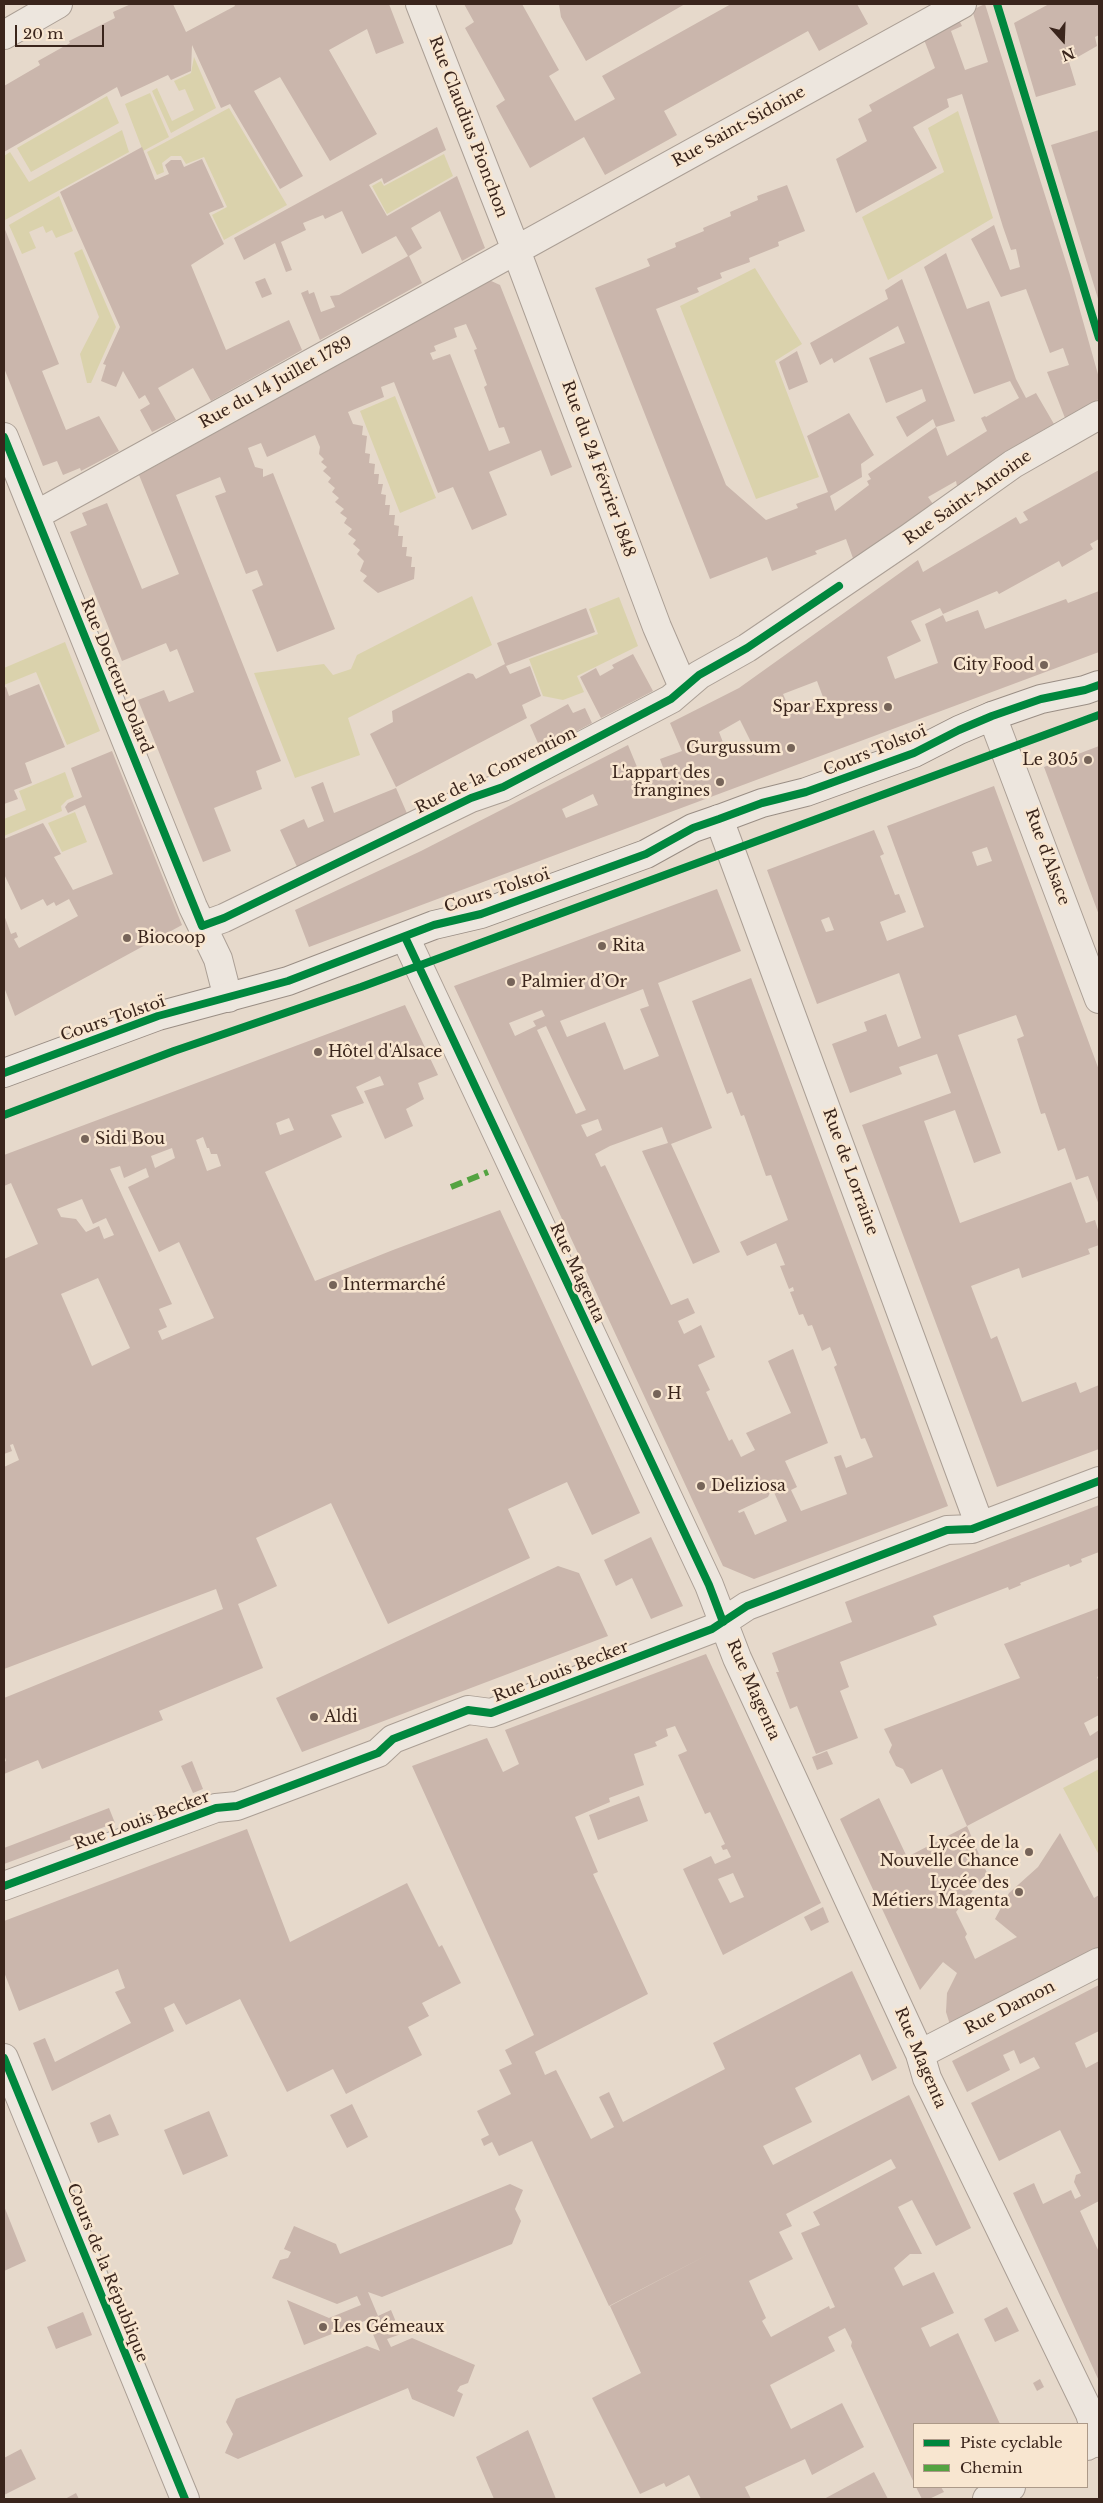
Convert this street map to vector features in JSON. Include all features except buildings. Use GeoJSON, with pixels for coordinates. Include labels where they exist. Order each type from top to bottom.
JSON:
{"type":"FeatureCollection","features":[{"type":"Feature","properties":{"kind":"street"},"geometry":{"type":"LineString","coordinates":[[4,35],[58,4]]}},
{"type":"Feature","properties":{"kind":"street","name":"Rue Claudius Pionchon"},"geometry":{"type":"LineString","coordinates":[[420,4],[516,250]]}},
{"type":"Feature","properties":{"kind":"street","name":"Rue Saint-Sidoine"},"geometry":{"type":"LineString","coordinates":[[516,250],[962,4]]}},
{"type":"Feature","properties":{"kind":"street","name":"Rue du 14 Juillet 1789"},"geometry":{"type":"LineString","coordinates":[[36,515],[516,250]]}},
{"type":"Feature","properties":{"kind":"street","name":"Rue du 24 Février 1848"},"geometry":{"type":"LineString","coordinates":[[516,250],[657,627],[683,687]]}},
{"type":"Feature","properties":{"kind":"street","name":"Rue Saint-Antoine"},"geometry":{"type":"LineString","coordinates":[[839,586],[1013,464],[1099,415]]}},
{"type":"Feature","properties":{"kind":"street","name":"Rue Docteur Dolard"},"geometry":{"type":"LineString","coordinates":[[4,437],[202,926],[218,959],[228,998]]}},
{"type":"Feature","properties":{"kind":"street","name":"Rue de la Convention"},"geometry":{"type":"LineString","coordinates":[[202,926],[224,918],[471,798],[503,787],[671,699],[699,675],[747,648],[839,586]]}},
{"type":"Feature","properties":{"kind":"street","name":"Cours Tolstoï"},"geometry":{"type":"LineString","coordinates":[[4,1073],[158,1016],[288,981],[434,925],[481,914],[646,854],[694,828],[762,803],[806,792],[914,753],[992,716],[1041,699],[1085,690],[1099,685]]}},
{"type":"Feature","properties":{"kind":"street","name":"Rue d'Alsace"},"geometry":{"type":"LineString","coordinates":[[992,716],[1099,999]]}},
{"type":"Feature","properties":{"kind":"street","name":"Rue de Lorraine"},"geometry":{"type":"LineString","coordinates":[[719,819],[980,1526]]}},
{"type":"Feature","properties":{"kind":"street","name":"Rue Magenta"},"geometry":{"type":"LineString","coordinates":[[405,936],[709,1585],[737,1658],[920,2054],[927,2078],[1090,2414],[1096,2442]]}},
{"type":"Feature","properties":{"kind":"street","name":"Rue Louis Becker"},"geometry":{"type":"LineString","coordinates":[[4,1886],[216,1808],[237,1806],[378,1753],[393,1739],[468,1710],[491,1713],[703,1633],[753,1604],[947,1530],[972,1529],[1099,1481]]}},
{"type":"Feature","properties":{"kind":"street","name":"Rue Damon"},"geometry":{"type":"LineString","coordinates":[[920,2054],[1099,1962]]}},
{"type":"Feature","properties":{"kind":"street","name":"Cours de la République"},"geometry":{"type":"LineString","coordinates":[[4,2058],[185,2499]]}},
{"type":"Feature","properties":{"kind":"street"},"geometry":{"type":"LineString","coordinates":[[987,2499],[1008,2488]]}},
{"type":"Feature","properties":{"kind":"shaded area"},"geometry":{"type":"Polygon","coordinates":[[[194,57],[216,108],[171,133],[152,91],[157,88],[172,121],[194,110],[185,89],[179,91],[174,81],[191,73],[194,57]]]}},
{"type":"Feature","properties":{"kind":"shaded area"},"geometry":{"type":"Polygon","coordinates":[[[150,93],[169,137],[143,151],[125,104],[150,93]]]}},
{"type":"Feature","properties":{"kind":"shaded area"},"geometry":{"type":"Polygon","coordinates":[[[107,96],[119,123],[31,172],[17,148],[107,96]]]}},
{"type":"Feature","properties":{"kind":"shaded area"},"geometry":{"type":"Polygon","coordinates":[[[229,108],[287,205],[224,240],[212,215],[227,207],[204,157],[186,164],[181,156],[171,156],[162,163],[164,172],[157,175],[147,152],[229,108]]]}},
{"type":"Feature","properties":{"kind":"shaded area"},"geometry":{"type":"Polygon","coordinates":[[[958,111],[993,218],[888,280],[862,217],[944,172],[928,128],[958,111]]]}},
{"type":"Feature","properties":{"kind":"shaded area"},"geometry":{"type":"Polygon","coordinates":[[[122,130],[129,152],[5,220],[4,156],[10,152],[29,182],[122,130]]]}},
{"type":"Feature","properties":{"kind":"shaded area"},"geometry":{"type":"Polygon","coordinates":[[[444,154],[453,176],[387,214],[372,186],[381,181],[384,186],[444,154]]]}},
{"type":"Feature","properties":{"kind":"shaded area"},"geometry":{"type":"Polygon","coordinates":[[[59,196],[73,231],[56,238],[52,230],[46,233],[43,226],[29,232],[36,248],[22,254],[9,225],[59,196]]]}},
{"type":"Feature","properties":{"kind":"shaded area"},"geometry":{"type":"Polygon","coordinates":[[[82,249],[116,327],[91,383],[87,383],[80,354],[99,317],[74,253],[82,249]]]}},
{"type":"Feature","properties":{"kind":"shaded area"},"geometry":{"type":"Polygon","coordinates":[[[755,268],[802,344],[775,361],[819,477],[756,499],[680,306],[755,268]]]}},
{"type":"Feature","properties":{"kind":"shaded area"},"geometry":{"type":"Polygon","coordinates":[[[395,396],[436,498],[400,513],[360,411],[395,396]]]}},
{"type":"Feature","properties":{"kind":"shaded area"},"geometry":{"type":"Polygon","coordinates":[[[472,596],[492,645],[348,718],[360,755],[295,778],[254,673],[324,664],[333,675],[351,669],[357,655],[472,596]]]}},
{"type":"Feature","properties":{"kind":"shaded area"},"geometry":{"type":"Polygon","coordinates":[[[619,597],[638,646],[577,676],[584,692],[563,700],[543,696],[529,659],[598,634],[589,609],[619,597]]]}},
{"type":"Feature","properties":{"kind":"shaded area"},"geometry":{"type":"Polygon","coordinates":[[[65,642],[100,731],[67,745],[36,672],[4,685],[4,668],[65,642]]]}},
{"type":"Feature","properties":{"kind":"shaded area"},"geometry":{"type":"Polygon","coordinates":[[[65,772],[74,797],[67,800],[61,806],[62,811],[4,836],[4,819],[26,810],[19,791],[65,772]]]}},
{"type":"Feature","properties":{"kind":"shaded area"},"geometry":{"type":"Polygon","coordinates":[[[75,812],[87,842],[62,852],[48,823],[75,812]]]}},
{"type":"Feature","properties":{"kind":"shaded area"},"geometry":{"type":"Polygon","coordinates":[[[1099,1769],[1099,1855],[1063,1788],[1099,1769]]]}},
{"type":"Feature","properties":{"kind":"marked path"},"geometry":{"type":"LineString","coordinates":[[451,1187],[488,1172]]}},
{"type":"Feature","properties":{"kind":"cycle path"},"geometry":{"type":"LineString","coordinates":[[997,4],[1099,338]]}},
{"type":"Feature","properties":{"kind":"cycle path"},"geometry":{"type":"LineString","coordinates":[[4,437],[202,926],[224,918],[471,798],[503,787],[671,699],[699,675],[747,648],[839,586]]}},
{"type":"Feature","properties":{"kind":"cycle path"},"geometry":{"type":"LineString","coordinates":[[4,1073],[158,1016],[288,981],[434,925],[481,914],[646,854],[693,828],[762,803],[806,792],[914,753],[992,716],[1041,699],[1085,690],[1099,685]]}},
{"type":"Feature","properties":{"kind":"cycle path"},"geometry":{"type":"LineString","coordinates":[[4,1115],[174,1051],[361,987],[1099,715]]}},
{"type":"Feature","properties":{"kind":"cycle path"},"geometry":{"type":"LineString","coordinates":[[405,937],[709,1585],[723,1622]]}},
{"type":"Feature","properties":{"kind":"cycle path"},"geometry":{"type":"LineString","coordinates":[[4,1886],[216,1808],[237,1806],[378,1753],[393,1739],[468,1710],[491,1713],[712,1629],[747,1606],[947,1530],[972,1529],[1099,1481]]}},
{"type":"Feature","properties":{"kind":"cycle path"},"geometry":{"type":"LineString","coordinates":[[4,2058],[185,2499]]}},
{"type":"Feature","properties":{"kind":"place","name":"City Food"},"geometry":{"type":"Point","coordinates":[1044,665]}},
{"type":"Feature","properties":{"kind":"place","name":"Spar Express"},"geometry":{"type":"Point","coordinates":[888,707]}},
{"type":"Feature","properties":{"kind":"place","name":"Gurgussum"},"geometry":{"type":"Point","coordinates":[791,748]}},
{"type":"Feature","properties":{"kind":"place","name":"Le 305"},"geometry":{"type":"Point","coordinates":[1088,760]}},
{"type":"Feature","properties":{"kind":"place","name":"L'appart des frangines"},"geometry":{"type":"Point","coordinates":[720,782]}},
{"type":"Feature","properties":{"kind":"place","name":"Biocoop"},"geometry":{"type":"Point","coordinates":[127,938]}},
{"type":"Feature","properties":{"kind":"place","name":"Rita"},"geometry":{"type":"Point","coordinates":[602,946]}},
{"type":"Feature","properties":{"kind":"place","name":"Palmier d’Or"},"geometry":{"type":"Point","coordinates":[511,982]}},
{"type":"Feature","properties":{"kind":"place","name":"Hôtel d'Alsace"},"geometry":{"type":"Point","coordinates":[318,1052]}},
{"type":"Feature","properties":{"kind":"place","name":"Sidi Bou"},"geometry":{"type":"Point","coordinates":[85,1139]}},
{"type":"Feature","properties":{"kind":"place","name":"Intermarché"},"geometry":{"type":"Point","coordinates":[333,1285]}},
{"type":"Feature","properties":{"kind":"place","name":"H"},"geometry":{"type":"Point","coordinates":[657,1394]}},
{"type":"Feature","properties":{"kind":"place","name":"Deliziosa"},"geometry":{"type":"Point","coordinates":[701,1486]}},
{"type":"Feature","properties":{"kind":"place","name":"Aldi"},"geometry":{"type":"Point","coordinates":[314,1717]}},
{"type":"Feature","properties":{"kind":"place","name":"Lycée de la Nouvelle Chance"},"geometry":{"type":"Point","coordinates":[1029,1852]}},
{"type":"Feature","properties":{"kind":"place","name":"Lycée des Métiers Magenta"},"geometry":{"type":"Point","coordinates":[1019,1892]}},
{"type":"Feature","properties":{"kind":"place","name":"Les Gémeaux"},"geometry":{"type":"Point","coordinates":[323,2327]}}]}
